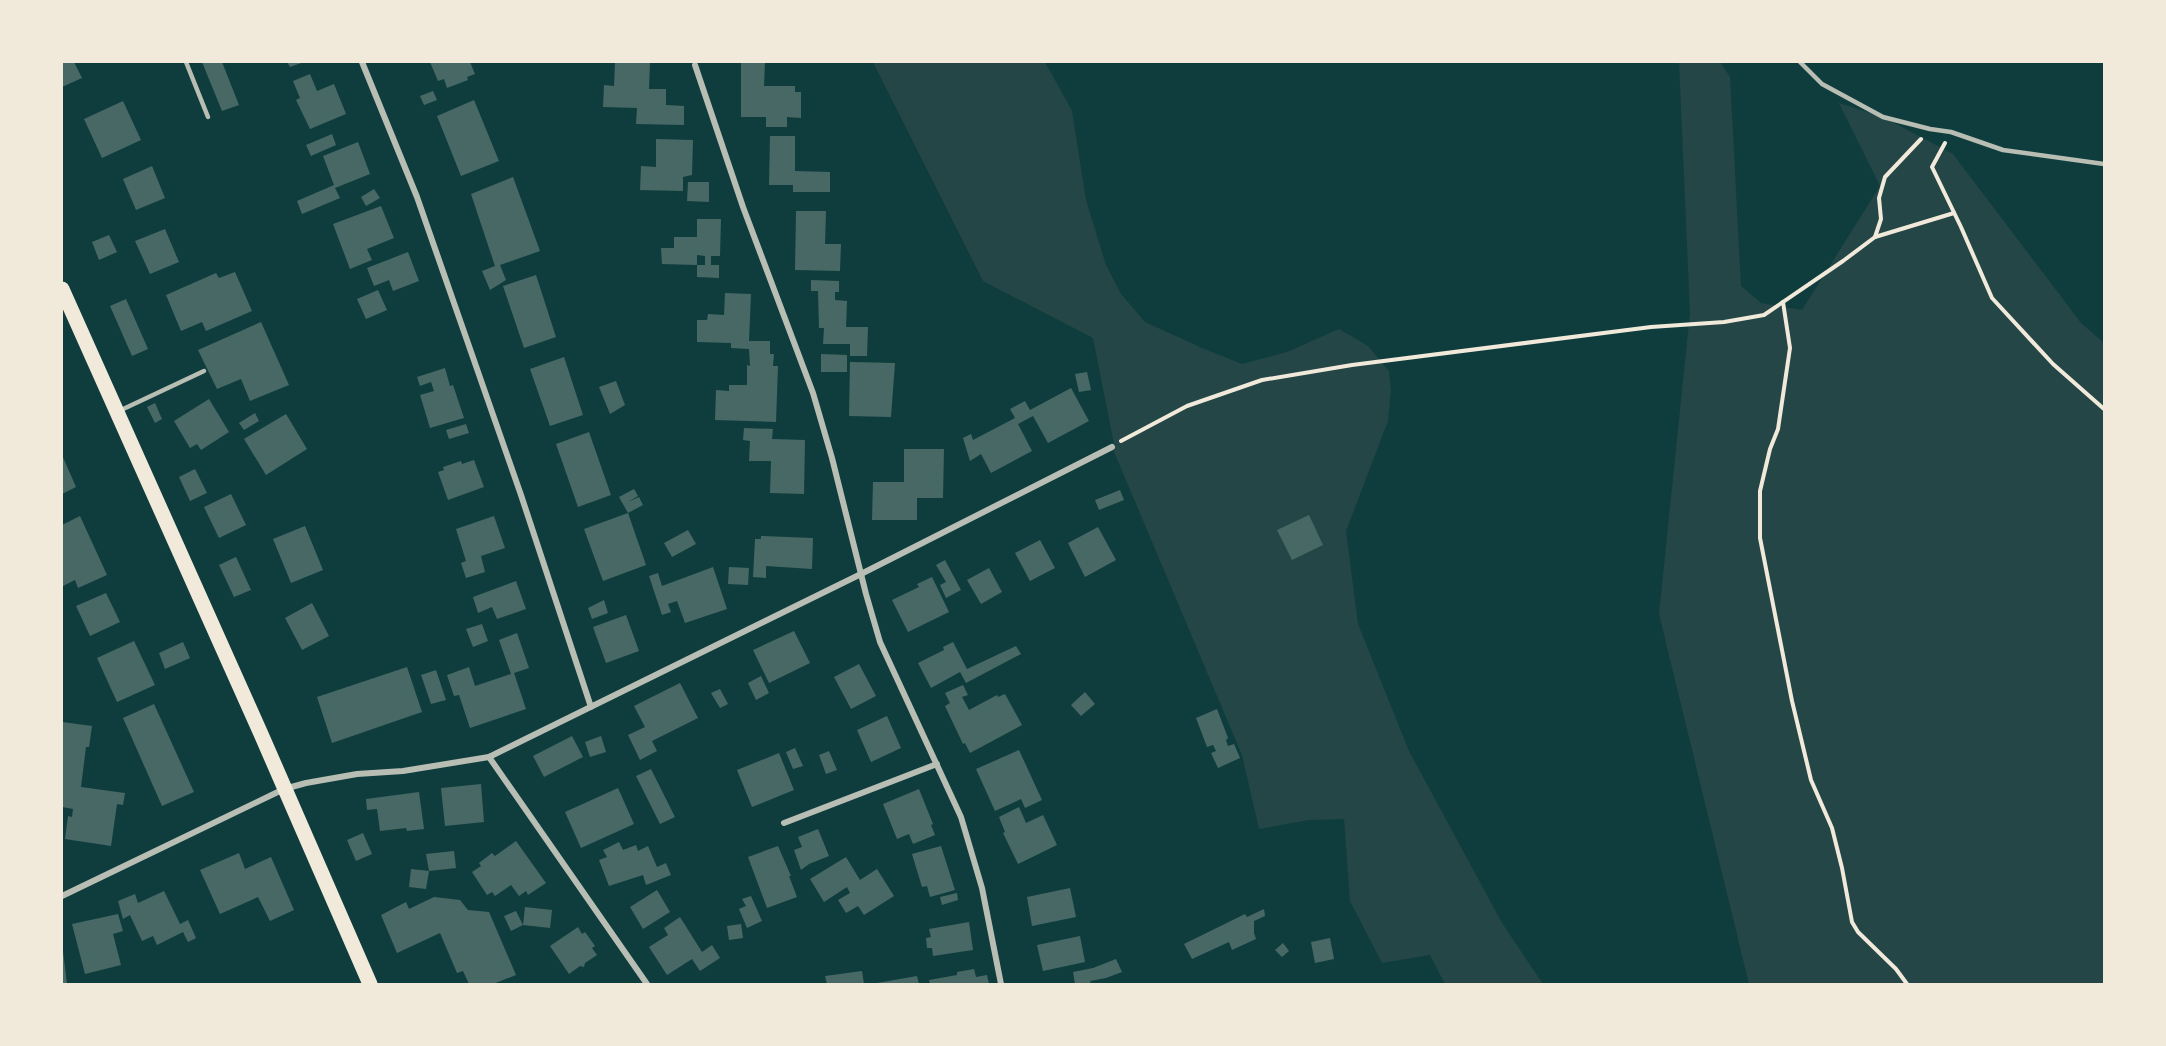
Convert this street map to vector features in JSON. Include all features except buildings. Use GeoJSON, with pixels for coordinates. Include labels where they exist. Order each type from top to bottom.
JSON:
{"type":"FeatureCollection","features":[{"type":"Feature","properties":{"kind":"main road"},"geometry":{"type":"LineString","coordinates":[[62,289],[370,984]]}},
{"type":"Feature","properties":{"kind":"street"},"geometry":{"type":"LineString","coordinates":[[362,62],[421,208],[521,495],[591,707]]}},
{"type":"Feature","properties":{"kind":"street"},"geometry":{"type":"LineString","coordinates":[[695,65],[743,207],[813,393],[880,642],[961,817],[991,927],[1001,984]]}},
{"type":"Feature","properties":{"kind":"street"},"geometry":{"type":"LineString","coordinates":[[62,896],[284,789],[357,774],[403,771],[489,757],[861,574],[1112,447]]}},
{"type":"Feature","properties":{"kind":"street"},"geometry":{"type":"LineString","coordinates":[[489,757],[648,984]]}},
{"type":"Feature","properties":{"kind":"street"},"geometry":{"type":"LineString","coordinates":[[784,823],[937,764]]}},
{"type":"Feature","properties":{"kind":"lane"},"geometry":{"type":"LineString","coordinates":[[186,62],[208,117]]}},
{"type":"Feature","properties":{"kind":"lane"},"geometry":{"type":"LineString","coordinates":[[1800,62],[1822,84],[1883,117],[1951,132],[2004,150],[2104,164]]}},
{"type":"Feature","properties":{"kind":"lane"},"geometry":{"type":"LineString","coordinates":[[115,413],[204,371]]}},
{"type":"Feature","properties":{"kind":"path"},"geometry":{"type":"LineString","coordinates":[[1875,237],[1881,219],[1879,198],[1885,177],[1930,129]]}},
{"type":"Feature","properties":{"kind":"path"},"geometry":{"type":"LineString","coordinates":[[1951,132],[1932,167],[1992,298],[2053,364],[2104,409]]}},
{"type":"Feature","properties":{"kind":"path"},"geometry":{"type":"LineString","coordinates":[[1112,447],[1187,406],[1262,380],[1352,365],[1651,327],[1724,322],[1764,315],[1875,237],[1955,213]]}},
{"type":"Feature","properties":{"kind":"path"},"geometry":{"type":"LineString","coordinates":[[1783,302],[1790,348],[1778,429],[1770,449],[1760,491],[1760,538],[1811,780],[1832,828],[1852,922],[1858,932],[1896,969],[1907,984]]}},
{"type":"Feature","properties":{"kind":"shaded area"},"geometry":{"type":"Polygon","coordinates":[[[873,62],[1045,62],[1072,111],[1086,200],[1106,265],[1121,294],[1145,322],[1242,364],[1287,352],[1339,329],[1368,346],[1389,371],[1391,390],[1388,421],[1346,531],[1358,624],[1409,751],[1502,923],[1543,984],[1445,984],[1430,955],[1382,963],[1350,901],[1344,819],[1309,820],[1259,829],[1242,755],[1112,447],[1114,444],[1093,338],[983,281],[873,62]]]}},
{"type":"Feature","properties":{"kind":"shaded area"},"geometry":{"type":"Polygon","coordinates":[[[1679,62],[1720,62],[1730,77],[1741,286],[1761,303],[1802,310],[1880,186],[1839,103],[1883,117],[1953,154],[2081,323],[2104,343],[2104,984],[1749,984],[1659,614],[1690,313],[1679,62]]]}}]}
